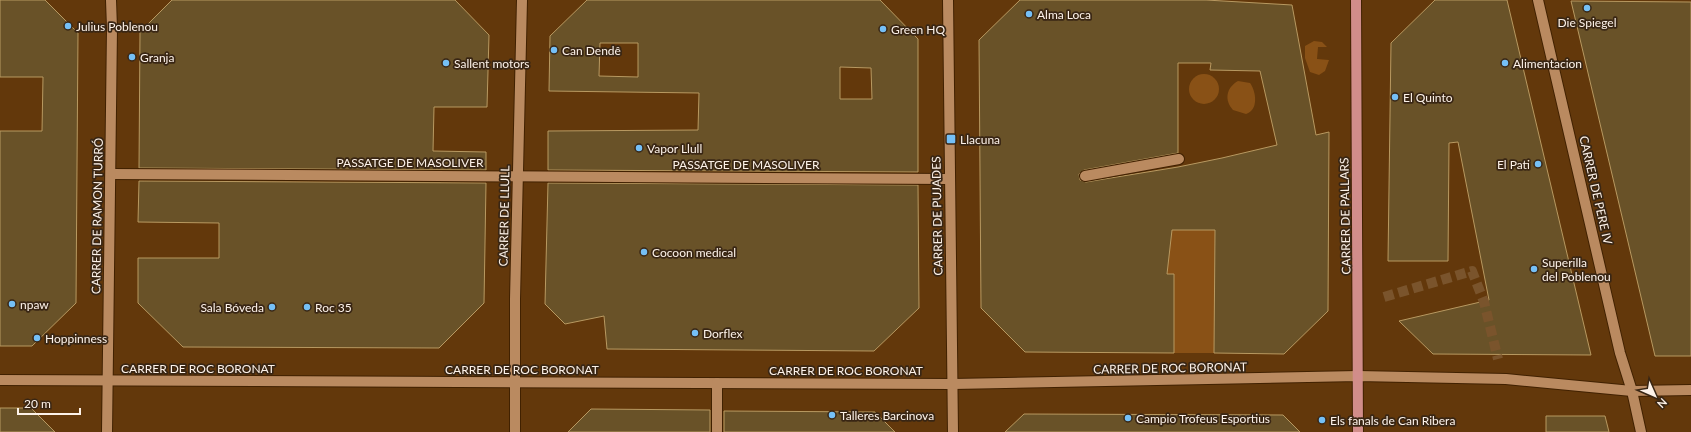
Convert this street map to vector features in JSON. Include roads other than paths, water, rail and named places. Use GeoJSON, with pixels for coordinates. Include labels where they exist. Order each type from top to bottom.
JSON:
{"type":"FeatureCollection","features":[{"type":"Feature","properties":{"kind":"main road","name":"CARRER DE PALLARS"},"geometry":{"type":"LineString","coordinates":[[1356,0],[1358,432]]}},
{"type":"Feature","properties":{"kind":"street","name":"CARRER DE RAMON TURRÓ"},"geometry":{"type":"LineString","coordinates":[[107,432],[111,174],[111,0]]}},
{"type":"Feature","properties":{"kind":"street","name":"CARRER DE LLULL"},"geometry":{"type":"LineString","coordinates":[[515,432],[522,0]]}},
{"type":"Feature","properties":{"kind":"street","name":"CARRER DE PUJADES"},"geometry":{"type":"LineString","coordinates":[[948,0],[953,432]]}},
{"type":"Feature","properties":{"kind":"street","name":"CARRER DE PERE IV"},"geometry":{"type":"LineString","coordinates":[[1538,0],[1620,353],[1632,391],[1641,432]]}},
{"type":"Feature","properties":{"kind":"street"},"geometry":{"type":"LineString","coordinates":[[1085,176],[1179,159]]}},
{"type":"Feature","properties":{"kind":"street","name":"PASSATGE DE MASOLIVER"},"geometry":{"type":"LineString","coordinates":[[111,174],[518,175],[950,179]]}},
{"type":"Feature","properties":{"kind":"street","name":"CARRER DE ROC BORONAT"},"geometry":{"type":"LineString","coordinates":[[0,380],[952,384],[1358,376],[1506,379],[1632,391],[1691,390]]}},
{"type":"Feature","properties":{"kind":"street"},"geometry":{"type":"LineString","coordinates":[[717,383],[717,432]]}},
{"type":"Feature","properties":{"kind":"tunnel"},"geometry":{"type":"LineString","coordinates":[[1384,297],[1472,271],[1484,302],[1498,359]]}},
{"type":"Feature","properties":{"kind":"place","name":"Die Spiegel"},"geometry":{"type":"Point","coordinates":[1587,8]}},
{"type":"Feature","properties":{"kind":"place","name":"Alma Loca"},"geometry":{"type":"Point","coordinates":[1029,14]}},
{"type":"Feature","properties":{"kind":"place","name":"Julius Poblenou"},"geometry":{"type":"Point","coordinates":[68,26]}},
{"type":"Feature","properties":{"kind":"place","name":"Green HQ"},"geometry":{"type":"Point","coordinates":[883,29]}},
{"type":"Feature","properties":{"kind":"place","name":"Can Dendê"},"geometry":{"type":"Point","coordinates":[554,50]}},
{"type":"Feature","properties":{"kind":"place","name":"Granja"},"geometry":{"type":"Point","coordinates":[132,57]}},
{"type":"Feature","properties":{"kind":"place","name":"Sallent motors"},"geometry":{"type":"Point","coordinates":[446,63]}},
{"type":"Feature","properties":{"kind":"place","name":"Alimentacion"},"geometry":{"type":"Point","coordinates":[1505,63]}},
{"type":"Feature","properties":{"kind":"place","name":"El Quinto"},"geometry":{"type":"Point","coordinates":[1395,97]}},
{"type":"Feature","properties":{"kind":"place","name":"Llacuna"},"geometry":{"type":"Point","coordinates":[951,139]}},
{"type":"Feature","properties":{"kind":"place","name":"Vapor Llull"},"geometry":{"type":"Point","coordinates":[639,148]}},
{"type":"Feature","properties":{"kind":"place","name":"El Pati"},"geometry":{"type":"Point","coordinates":[1538,164]}},
{"type":"Feature","properties":{"kind":"place","name":"Cocoon medical"},"geometry":{"type":"Point","coordinates":[644,252]}},
{"type":"Feature","properties":{"kind":"place","name":"Superilla del Poblenou"},"geometry":{"type":"Point","coordinates":[1534,269]}},
{"type":"Feature","properties":{"kind":"place","name":"npaw"},"geometry":{"type":"Point","coordinates":[12,304]}},
{"type":"Feature","properties":{"kind":"place","name":"Sala Bóveda"},"geometry":{"type":"Point","coordinates":[272,307]}},
{"type":"Feature","properties":{"kind":"place","name":"Roc 35"},"geometry":{"type":"Point","coordinates":[307,307]}},
{"type":"Feature","properties":{"kind":"place","name":"Dorflex"},"geometry":{"type":"Point","coordinates":[695,333]}},
{"type":"Feature","properties":{"kind":"place","name":"Hoppinness"},"geometry":{"type":"Point","coordinates":[37,338]}},
{"type":"Feature","properties":{"kind":"place","name":"Talleres Barcinova"},"geometry":{"type":"Point","coordinates":[832,415]}},
{"type":"Feature","properties":{"kind":"place","name":"Campio Trofeus Esportius"},"geometry":{"type":"Point","coordinates":[1128,418]}},
{"type":"Feature","properties":{"kind":"place","name":"Els fanals de Can Ribera"},"geometry":{"type":"Point","coordinates":[1322,420]}}]}
